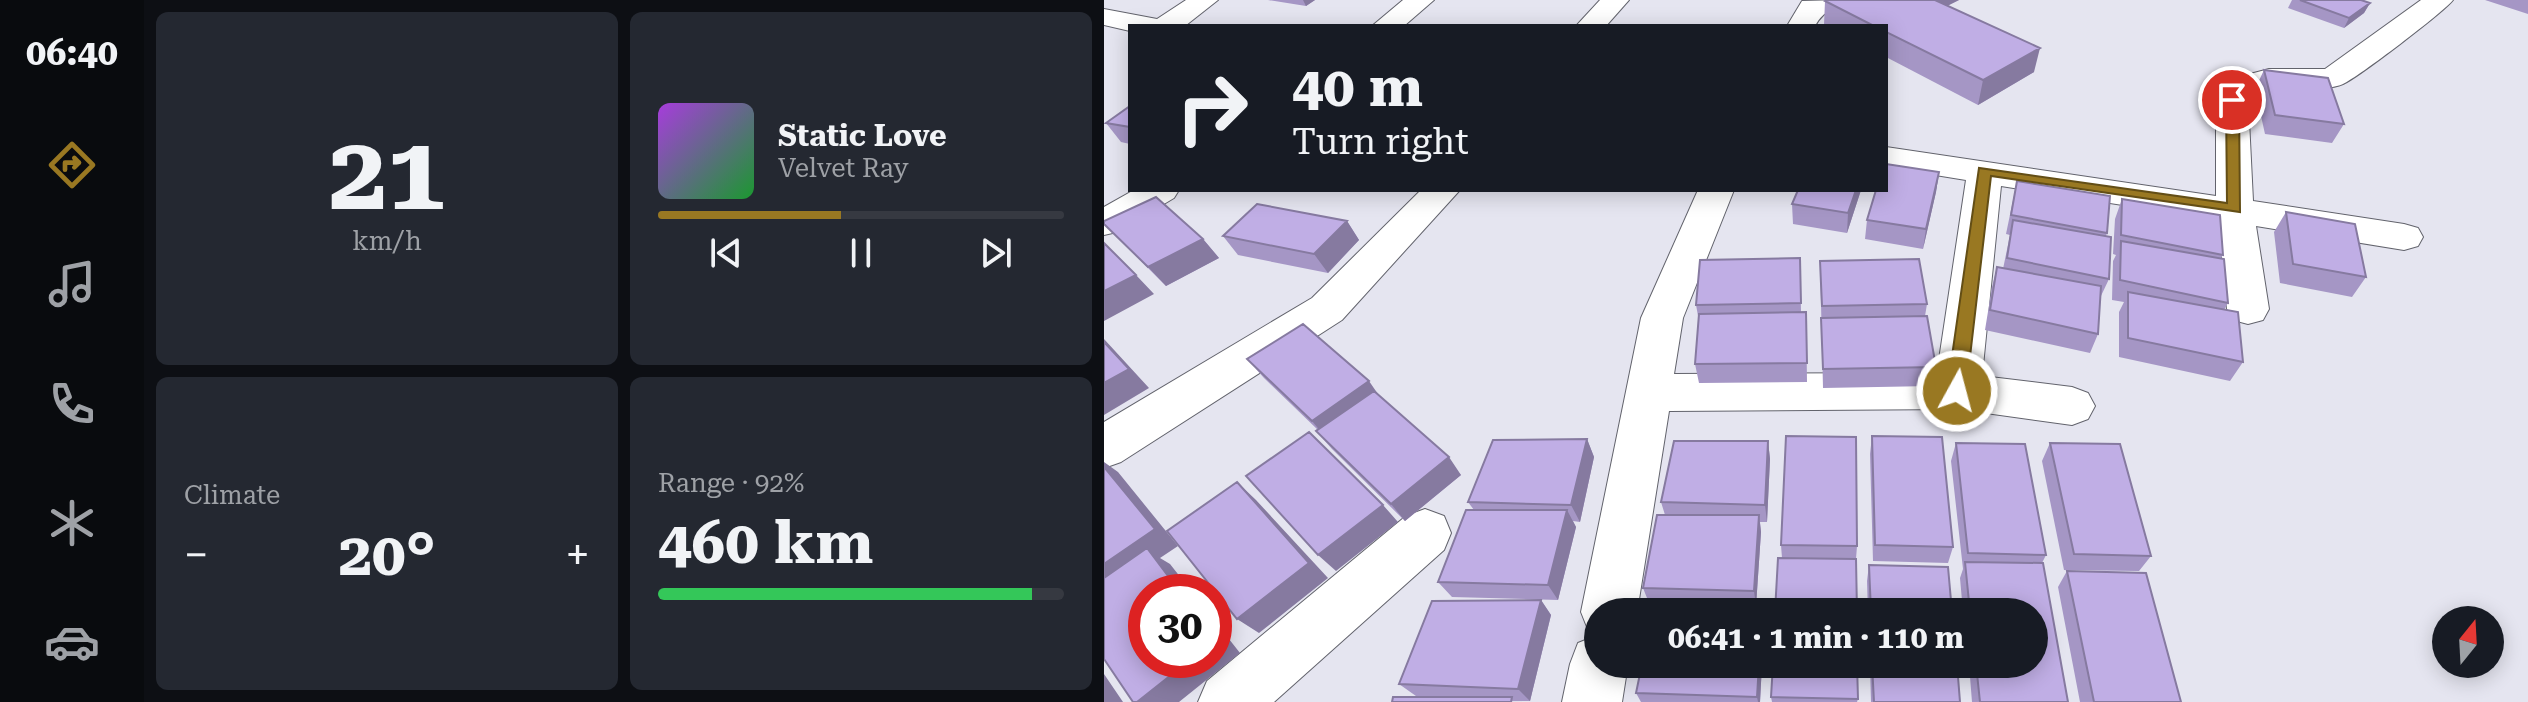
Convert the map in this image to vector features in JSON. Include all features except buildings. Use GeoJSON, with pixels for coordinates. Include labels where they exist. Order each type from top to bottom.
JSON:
{"type":"FeatureCollection","features":[{"type":"Feature","properties":{"kind":"street"},"geometry":{"type":"LineString","coordinates":[[1169,24],[1204,0]]}},
{"type":"Feature","properties":{"kind":"street"},"geometry":{"type":"LineString","coordinates":[[1389,24],[1420,0]]}},
{"type":"Feature","properties":{"kind":"street"},"geometry":{"type":"LineString","coordinates":[[1592,24],[1615,0]]}},
{"type":"Feature","properties":{"kind":"street"},"geometry":{"type":"LineString","coordinates":[[2248,309],[2235,209],[2232,100],[2242,86],[2269,78],[2307,80],[2333,77],[2439,0]]}},
{"type":"Feature","properties":{"kind":"street"},"geometry":{"type":"LineString","coordinates":[[1104,17],[1140,24]]}},
{"type":"Feature","properties":{"kind":"street"},"geometry":{"type":"LineString","coordinates":[[1888,157],[2404,237]]}},
{"type":"Feature","properties":{"kind":"street"},"geometry":{"type":"LineString","coordinates":[[1957,391],[1985,171]]}},
{"type":"Feature","properties":{"kind":"street"},"geometry":{"type":"LineString","coordinates":[[1104,223],[1158,192]]}},
{"type":"Feature","properties":{"kind":"street"},"geometry":{"type":"LineString","coordinates":[[1104,447],[1327,309],[1440,192]]}},
{"type":"Feature","properties":{"kind":"street"},"geometry":{"type":"LineString","coordinates":[[1611,598],[1662,318],[1715,192]]}},
{"type":"Feature","properties":{"kind":"street"},"geometry":{"type":"LineString","coordinates":[[1648,393],[1957,391],[2072,406]]}},
{"type":"Feature","properties":{"kind":"street"},"geometry":{"type":"LineString","coordinates":[[1228,702],[1425,533]]}},
{"type":"Feature","properties":{"kind":"street"},"geometry":{"type":"LineString","coordinates":[[1592,702],[1596,678]]}},
{"type":"Feature","properties":{"kind":"route"},"geometry":{"type":"LineString","coordinates":[[1957,391],[1985,171],[2235,209],[2232,100]]}}]}
